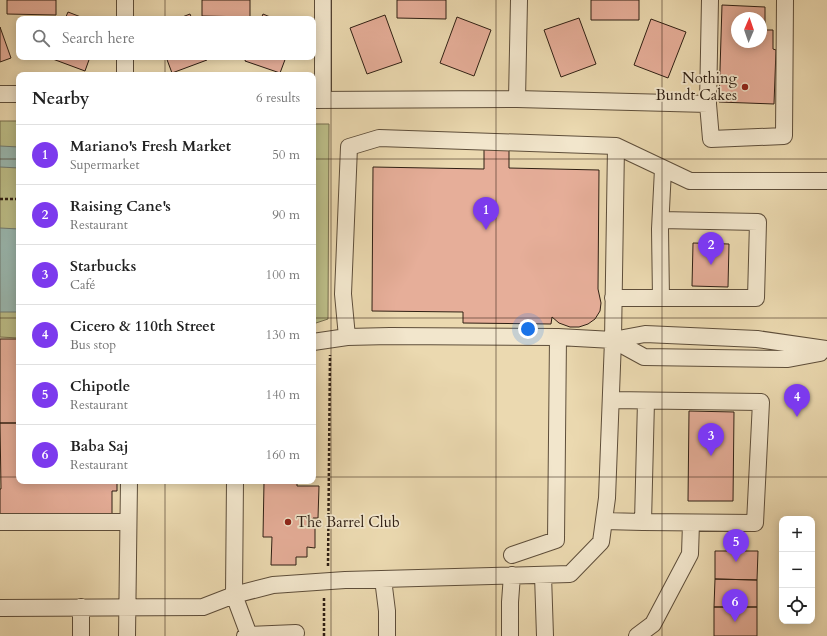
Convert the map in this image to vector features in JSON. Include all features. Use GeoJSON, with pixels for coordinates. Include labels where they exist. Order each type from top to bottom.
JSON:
{"type":"FeatureCollection","features":[{"type":"Feature","properties":{"kind":"street"},"geometry":{"type":"LineString","coordinates":[[126,0],[126,16]]}},
{"type":"Feature","properties":{"kind":"street"},"geometry":{"type":"LineString","coordinates":[[323,0],[318,100],[517,99],[708,104]]}},
{"type":"Feature","properties":{"kind":"street"},"geometry":{"type":"LineString","coordinates":[[517,99],[519,0]]}},
{"type":"Feature","properties":{"kind":"street"},"geometry":{"type":"LineString","coordinates":[[710,0],[708,104],[711,139],[784,136],[785,0]]}},
{"type":"Feature","properties":{"kind":"street"},"geometry":{"type":"LineString","coordinates":[[125,72],[126,60]]}},
{"type":"Feature","properties":{"kind":"street"},"geometry":{"type":"LineString","coordinates":[[0,94],[16,94]]}},
{"type":"Feature","properties":{"kind":"street"},"geometry":{"type":"LineString","coordinates":[[347,337],[343,294],[349,147],[379,138],[616,146],[690,182],[827,182]]}},
{"type":"Feature","properties":{"kind":"street"},"geometry":{"type":"LineString","coordinates":[[0,608],[203,608],[234,595],[273,585],[383,579],[570,574],[601,542],[607,498],[613,340],[616,146]]}},
{"type":"Feature","properties":{"kind":"street"},"geometry":{"type":"LineString","coordinates":[[661,298],[661,220],[663,169]]}},
{"type":"Feature","properties":{"kind":"street"},"geometry":{"type":"LineString","coordinates":[[613,298],[756,298],[758,222],[661,220]]}},
{"type":"Feature","properties":{"kind":"street"},"geometry":{"type":"LineString","coordinates":[[316,342],[347,337],[558,337],[613,340],[645,334],[757,339],[827,350]]}},
{"type":"Feature","properties":{"kind":"street"},"geometry":{"type":"LineString","coordinates":[[512,555],[556,540],[558,337]]}},
{"type":"Feature","properties":{"kind":"street"},"geometry":{"type":"LineString","coordinates":[[613,340],[644,357],[788,359],[827,350]]}},
{"type":"Feature","properties":{"kind":"street"},"geometry":{"type":"LineString","coordinates":[[604,520],[691,523],[755,523],[761,402],[611,400]]}},
{"type":"Feature","properties":{"kind":"street"},"geometry":{"type":"LineString","coordinates":[[643,522],[646,401]]}},
{"type":"Feature","properties":{"kind":"street"},"geometry":{"type":"LineString","coordinates":[[127,636],[129,484]]}},
{"type":"Feature","properties":{"kind":"street"},"geometry":{"type":"LineString","coordinates":[[235,484],[234,595],[247,635],[296,633]]}},
{"type":"Feature","properties":{"kind":"street"},"geometry":{"type":"LineString","coordinates":[[0,522],[128,522]]}},
{"type":"Feature","properties":{"kind":"street"},"geometry":{"type":"LineString","coordinates":[[637,636],[653,624],[690,554],[691,523]]}},
{"type":"Feature","properties":{"kind":"street"},"geometry":{"type":"LineString","coordinates":[[543,575],[545,636]]}},
{"type":"Feature","properties":{"kind":"street"},"geometry":{"type":"LineString","coordinates":[[510,636],[512,576]]}},
{"type":"Feature","properties":{"kind":"street"},"geometry":{"type":"LineString","coordinates":[[383,579],[387,611],[387,636]]}},
{"type":"Feature","properties":{"kind":"street"},"geometry":{"type":"LineString","coordinates":[[81,607],[81,636]]}},
{"type":"Feature","properties":{"kind":"path"},"geometry":{"type":"LineString","coordinates":[[0,198],[16,199]]}},
{"type":"Feature","properties":{"kind":"path"},"geometry":{"type":"LineString","coordinates":[[328,566],[330,352]]}},
{"type":"Feature","properties":{"kind":"path"},"geometry":{"type":"LineString","coordinates":[[324,594],[324,636]]}},
{"type":"Feature","properties":{"kind":"green space"},"geometry":{"type":"Polygon","coordinates":[[[0,121],[16,121],[16,338],[0,337],[0,121]]]}},
{"type":"Feature","properties":{"kind":"green space"},"geometry":{"type":"Polygon","coordinates":[[[316,124],[329,124],[328,319],[316,323],[316,124]]]}},
{"type":"Feature","properties":{"kind":"water"},"geometry":{"type":"Polygon","coordinates":[[[0,146],[16,147],[16,168],[0,167],[0,146]]]}},
{"type":"Feature","properties":{"kind":"water"},"geometry":{"type":"Polygon","coordinates":[[[0,228],[16,229],[16,312],[0,312],[0,228]]]}},
{"type":"Feature","properties":{"kind":"building"},"geometry":{"type":"Polygon","coordinates":[[[7,0],[56,0],[56,15],[7,14],[7,0]]]}},
{"type":"Feature","properties":{"kind":"building"},"geometry":{"type":"Polygon","coordinates":[[[202,0],[250,0],[250,16],[202,16],[202,0]]]}},
{"type":"Feature","properties":{"kind":"building"},"geometry":{"type":"Polygon","coordinates":[[[397,0],[446,0],[446,19],[397,18],[397,0]]]}},
{"type":"Feature","properties":{"kind":"building"},"geometry":{"type":"Polygon","coordinates":[[[591,0],[639,0],[639,20],[591,20],[591,0]]]}},
{"type":"Feature","properties":{"kind":"building"},"geometry":{"type":"Polygon","coordinates":[[[722,5],[765,7],[765,12],[731,12],[731,48],[767,48],[767,30],[773,30],[773,49],[776,50],[774,104],[719,102],[722,5]]]}},
{"type":"Feature","properties":{"kind":"building"},"geometry":{"type":"Polygon","coordinates":[[[68,12],[78,16],[66,16],[68,12]]]}},
{"type":"Feature","properties":{"kind":"building"},"geometry":{"type":"Polygon","coordinates":[[[385,15],[402,62],[367,74],[350,28],[385,15]]]}},
{"type":"Feature","properties":{"kind":"building"},"geometry":{"type":"Polygon","coordinates":[[[457,17],[491,30],[474,76],[440,63],[457,17]]]}},
{"type":"Feature","properties":{"kind":"building"},"geometry":{"type":"Polygon","coordinates":[[[579,18],[596,64],[561,77],[544,30],[579,18]]]}},
{"type":"Feature","properties":{"kind":"building"},"geometry":{"type":"Polygon","coordinates":[[[651,19],[686,32],[668,78],[634,65],[651,19]]]}},
{"type":"Feature","properties":{"kind":"building"},"geometry":{"type":"Polygon","coordinates":[[[0,27],[11,58],[0,62],[0,27]]]}},
{"type":"Feature","properties":{"kind":"building"},"geometry":{"type":"Polygon","coordinates":[[[55,60],[89,60],[85,71],[55,60]]]}},
{"type":"Feature","properties":{"kind":"building"},"geometry":{"type":"Polygon","coordinates":[[[167,60],[207,60],[175,72],[172,72],[167,60]]]}},
{"type":"Feature","properties":{"kind":"building"},"geometry":{"type":"Polygon","coordinates":[[[245,60],[285,60],[280,72],[245,60]]]}},
{"type":"Feature","properties":{"kind":"building"},"geometry":{"type":"Polygon","coordinates":[[[484,147],[509,148],[509,168],[599,170],[598,289],[601,303],[600,311],[595,319],[588,324],[579,327],[570,327],[559,323],[552,317],[551,324],[463,323],[463,312],[372,311],[373,167],[484,169],[484,147]]]}},
{"type":"Feature","properties":{"kind":"building"},"geometry":{"type":"Polygon","coordinates":[[[693,243],[729,244],[728,287],[692,286],[693,243]]]}},
{"type":"Feature","properties":{"kind":"building"},"geometry":{"type":"Polygon","coordinates":[[[0,339],[16,339],[16,423],[0,423],[0,339]]]}},
{"type":"Feature","properties":{"kind":"building"},"geometry":{"type":"Polygon","coordinates":[[[689,411],[734,412],[733,501],[688,501],[689,411]]]}},
{"type":"Feature","properties":{"kind":"building"},"geometry":{"type":"Polygon","coordinates":[[[0,423],[16,423],[16,484],[117,484],[117,491],[112,491],[112,514],[0,514],[0,423]]]}},
{"type":"Feature","properties":{"kind":"building","name":"The Barrel Club"},"geometry":{"type":"Polygon","coordinates":[[[264,484],[319,486],[318,518],[313,518],[313,525],[315,525],[315,548],[307,547],[307,557],[296,557],[296,565],[271,565],[272,537],[263,537],[264,484]]]}},
{"type":"Feature","properties":{"kind":"building"},"geometry":{"type":"Polygon","coordinates":[[[715,551],[758,551],[757,580],[715,579],[715,551]]]}},
{"type":"Feature","properties":{"kind":"building"},"geometry":{"type":"Polygon","coordinates":[[[715,579],[757,580],[757,607],[714,607],[715,579]]]}},
{"type":"Feature","properties":{"kind":"building"},"geometry":{"type":"Polygon","coordinates":[[[714,607],[757,607],[757,636],[714,636],[714,607]]]}},
{"type":"Feature","properties":{"kind":"place","name":"Nothing Bundt Cakes"},"geometry":{"type":"Point","coordinates":[745,87]}},
{"type":"Feature","properties":{"kind":"place","name":"Mariano's Fresh Market"},"geometry":{"type":"Point","coordinates":[486,230]}},
{"type":"Feature","properties":{"kind":"place","name":"Raising Cane's"},"geometry":{"type":"Point","coordinates":[711,265]}},
{"type":"Feature","properties":{"kind":"place","name":"Cicero & 110th Street"},"geometry":{"type":"Point","coordinates":[797,417]}},
{"type":"Feature","properties":{"kind":"place","name":"Starbucks"},"geometry":{"type":"Point","coordinates":[711,456]}},
{"type":"Feature","properties":{"kind":"place","name":"The Barrel Club"},"geometry":{"type":"Point","coordinates":[288,522]}},
{"type":"Feature","properties":{"kind":"place","name":"Chipotle"},"geometry":{"type":"Point","coordinates":[736,562]}},
{"type":"Feature","properties":{"kind":"place","name":"Baba Saj"},"geometry":{"type":"Point","coordinates":[735,622]}}]}
